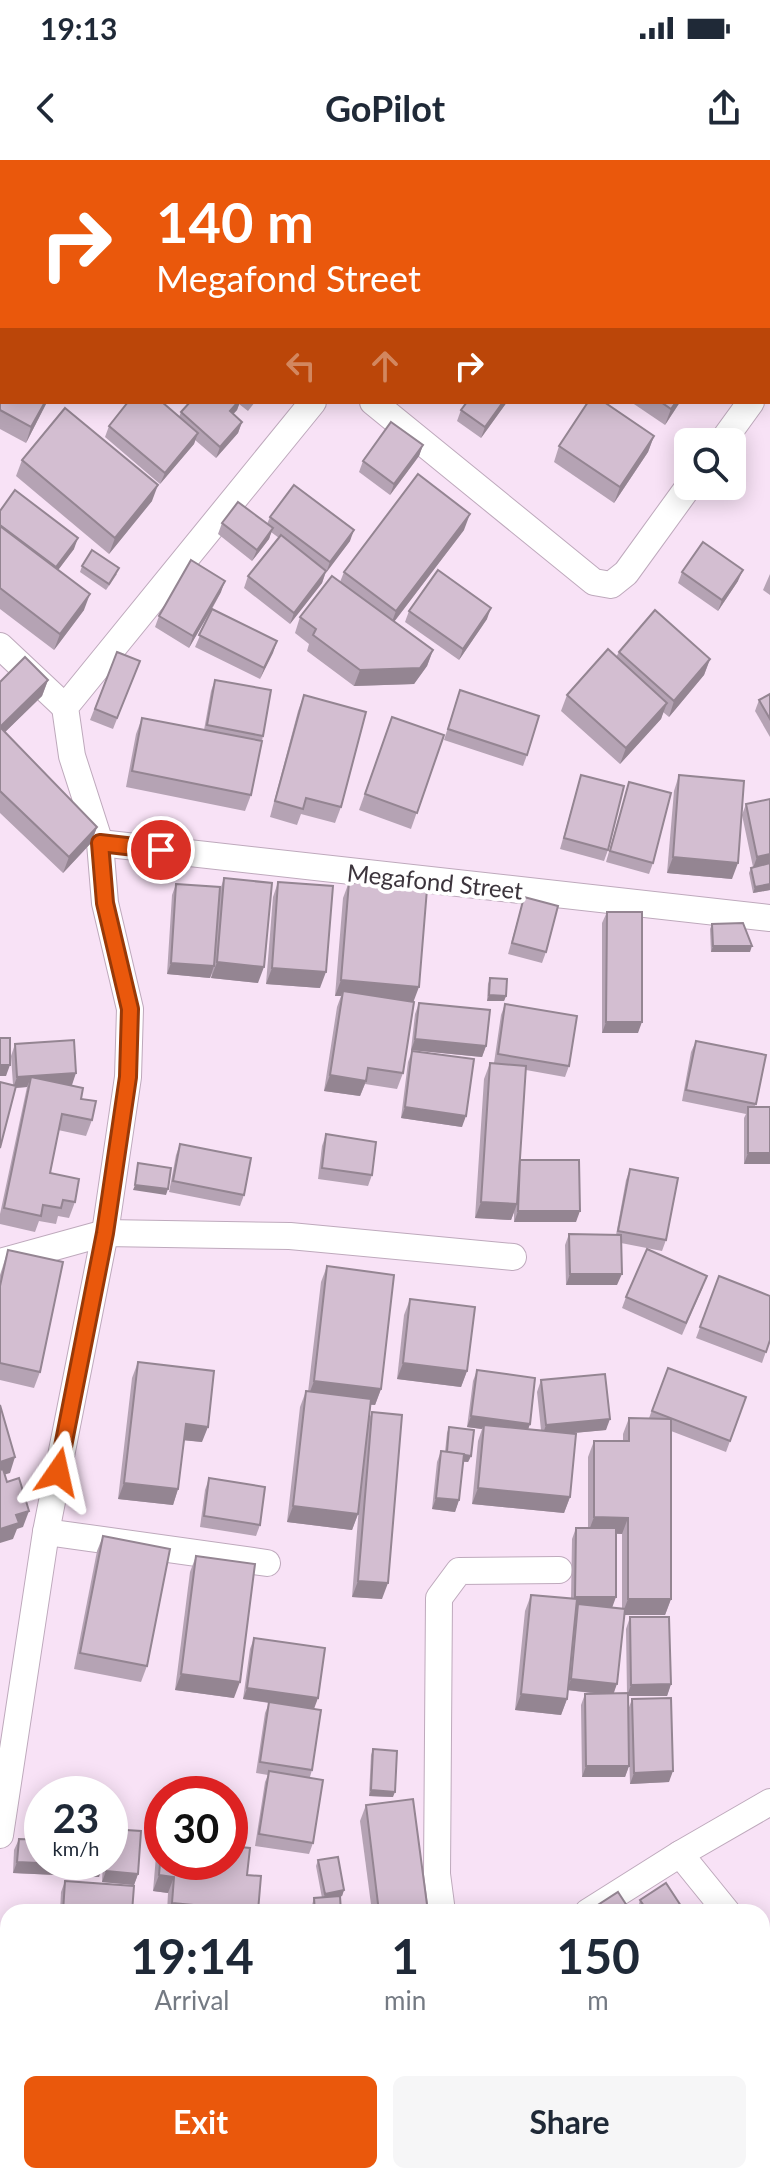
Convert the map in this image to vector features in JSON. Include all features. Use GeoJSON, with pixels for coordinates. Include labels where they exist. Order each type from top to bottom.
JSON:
{"type":"FeatureCollection","features":[{"type":"Feature","properties":{"kind":"street"},"geometry":{"type":"LineString","coordinates":[[65,707],[311,404]]}},
{"type":"Feature","properties":{"kind":"street"},"geometry":{"type":"LineString","coordinates":[[375,404],[594,582],[611,585],[626,573],[679,500]]}},
{"type":"Feature","properties":{"kind":"street"},"geometry":{"type":"LineString","coordinates":[[732,428],[750,404]]}},
{"type":"Feature","properties":{"kind":"street"},"geometry":{"type":"LineString","coordinates":[[0,646],[65,707],[72,756],[100,843],[105,903],[130,1009],[128,1077],[105,1233],[46,1532],[0,1835]]}},
{"type":"Feature","properties":{"kind":"street","name":"Megafond Street"},"geometry":{"type":"LineString","coordinates":[[100,843],[770,918]]}},
{"type":"Feature","properties":{"kind":"street"},"geometry":{"type":"LineString","coordinates":[[0,1262],[105,1233],[290,1236],[513,1257]]}},
{"type":"Feature","properties":{"kind":"street"},"geometry":{"type":"LineString","coordinates":[[46,1532],[267,1563]]}},
{"type":"Feature","properties":{"kind":"street"},"geometry":{"type":"LineString","coordinates":[[441,1904],[437,1874],[439,1598],[459,1571],[559,1570]]}},
{"type":"Feature","properties":{"kind":"street"},"geometry":{"type":"LineString","coordinates":[[601,1904],[770,1802]]}},
{"type":"Feature","properties":{"kind":"street"},"geometry":{"type":"LineString","coordinates":[[680,1854],[721,1904]]}},
{"type":"Feature","properties":{"kind":"building"},"geometry":{"type":"Polygon","coordinates":[[[0,404],[44,404],[31,427],[0,410],[0,404]]]}},
{"type":"Feature","properties":{"kind":"building"},"geometry":{"type":"Polygon","coordinates":[[[126,404],[164,404],[198,433],[165,473],[109,426],[126,404]]]}},
{"type":"Feature","properties":{"kind":"building"},"geometry":{"type":"Polygon","coordinates":[[[188,404],[236,404],[230,411],[242,422],[220,447],[181,412],[188,404]]]}},
{"type":"Feature","properties":{"kind":"building"},"geometry":{"type":"Polygon","coordinates":[[[466,404],[502,404],[485,427],[461,410],[466,404]]]}},
{"type":"Feature","properties":{"kind":"building"},"geometry":{"type":"Polygon","coordinates":[[[587,404],[607,404],[654,436],[620,487],[559,446],[587,404]]]}},
{"type":"Feature","properties":{"kind":"building"},"geometry":{"type":"Polygon","coordinates":[[[65,408],[158,485],[115,538],[22,460],[65,408]]]}},
{"type":"Feature","properties":{"kind":"building"},"geometry":{"type":"Polygon","coordinates":[[[391,422],[423,445],[394,484],[363,461],[391,422]]]}},
{"type":"Feature","properties":{"kind":"building"},"geometry":{"type":"Polygon","coordinates":[[[418,474],[470,514],[396,611],[344,572],[418,474]]]}},
{"type":"Feature","properties":{"kind":"building"},"geometry":{"type":"Polygon","coordinates":[[[294,485],[354,530],[330,562],[270,517],[294,485]]]}},
{"type":"Feature","properties":{"kind":"building"},"geometry":{"type":"Polygon","coordinates":[[[15,490],[78,538],[56,567],[0,525],[0,511],[15,490]]]}},
{"type":"Feature","properties":{"kind":"building"},"geometry":{"type":"Polygon","coordinates":[[[238,502],[273,528],[257,550],[222,523],[238,502]]]}},
{"type":"Feature","properties":{"kind":"building"},"geometry":{"type":"Polygon","coordinates":[[[0,526],[90,594],[60,634],[0,588],[0,526]]]}},
{"type":"Feature","properties":{"kind":"building"},"geometry":{"type":"Polygon","coordinates":[[[281,535],[326,571],[294,613],[248,576],[281,535]]]}},
{"type":"Feature","properties":{"kind":"building"},"geometry":{"type":"Polygon","coordinates":[[[703,542],[743,570],[722,600],[682,572],[703,542]]]}},
{"type":"Feature","properties":{"kind":"building"},"geometry":{"type":"Polygon","coordinates":[[[92,550],[119,568],[109,584],[82,566],[92,550]]]}},
{"type":"Feature","properties":{"kind":"building"},"geometry":{"type":"Polygon","coordinates":[[[191,560],[225,581],[193,636],[159,616],[191,560]]]}},
{"type":"Feature","properties":{"kind":"building"},"geometry":{"type":"Polygon","coordinates":[[[438,570],[491,608],[463,649],[409,611],[438,570]]]}},
{"type":"Feature","properties":{"kind":"building"},"geometry":{"type":"Polygon","coordinates":[[[332,576],[433,650],[420,668],[360,670],[313,635],[316,629],[300,617],[332,576]]]}},
{"type":"Feature","properties":{"kind":"building"},"geometry":{"type":"Polygon","coordinates":[[[212,609],[277,641],[264,668],[199,635],[212,609]]]}},
{"type":"Feature","properties":{"kind":"building"},"geometry":{"type":"Polygon","coordinates":[[[655,610],[710,659],[674,701],[619,652],[655,610]]]}},
{"type":"Feature","properties":{"kind":"building"},"geometry":{"type":"Polygon","coordinates":[[[608,649],[667,703],[626,748],[567,695],[608,649]]]}},
{"type":"Feature","properties":{"kind":"building"},"geometry":{"type":"Polygon","coordinates":[[[117,652],[140,661],[117,718],[95,709],[117,652]]]}},
{"type":"Feature","properties":{"kind":"building"},"geometry":{"type":"Polygon","coordinates":[[[25,657],[48,680],[0,727],[0,682],[25,657]]]}},
{"type":"Feature","properties":{"kind":"building"},"geometry":{"type":"Polygon","coordinates":[[[215,680],[271,690],[263,736],[207,725],[215,680]]]}},
{"type":"Feature","properties":{"kind":"building"},"geometry":{"type":"Polygon","coordinates":[[[460,690],[539,716],[527,755],[448,729],[460,690]]]}},
{"type":"Feature","properties":{"kind":"building"},"geometry":{"type":"Polygon","coordinates":[[[770,694],[770,719],[759,700],[770,694]]]}},
{"type":"Feature","properties":{"kind":"building"},"geometry":{"type":"Polygon","coordinates":[[[304,695],[366,712],[341,807],[306,798],[303,809],[275,801],[304,695]]]}},
{"type":"Feature","properties":{"kind":"building"},"geometry":{"type":"Polygon","coordinates":[[[392,717],[444,735],[417,813],[365,794],[392,717]]]}},
{"type":"Feature","properties":{"kind":"building"},"geometry":{"type":"Polygon","coordinates":[[[142,718],[262,741],[251,795],[132,771],[142,718]]]}},
{"type":"Feature","properties":{"kind":"building"},"geometry":{"type":"Polygon","coordinates":[[[0,727],[97,827],[69,857],[0,791],[0,727]]]}},
{"type":"Feature","properties":{"kind":"building"},"geometry":{"type":"Polygon","coordinates":[[[581,775],[624,786],[608,850],[564,838],[581,775]]]}},
{"type":"Feature","properties":{"kind":"building"},"geometry":{"type":"Polygon","coordinates":[[[679,775],[744,781],[738,863],[673,857],[679,775]]]}},
{"type":"Feature","properties":{"kind":"building"},"geometry":{"type":"Polygon","coordinates":[[[629,782],[671,793],[653,863],[610,851],[629,782]]]}},
{"type":"Feature","properties":{"kind":"building"},"geometry":{"type":"Polygon","coordinates":[[[770,799],[770,854],[757,857],[746,804],[770,799]]]}},
{"type":"Feature","properties":{"kind":"building"},"geometry":{"type":"Polygon","coordinates":[[[770,863],[770,884],[755,887],[751,868],[770,863]]]}},
{"type":"Feature","properties":{"kind":"building"},"geometry":{"type":"Polygon","coordinates":[[[224,878],[272,883],[264,967],[217,962],[224,878]]]}},
{"type":"Feature","properties":{"kind":"building"},"geometry":{"type":"Polygon","coordinates":[[[278,882],[333,886],[326,972],[272,968],[278,882]]]}},
{"type":"Feature","properties":{"kind":"building"},"geometry":{"type":"Polygon","coordinates":[[[349,882],[427,889],[419,987],[341,980],[349,882]]]}},
{"type":"Feature","properties":{"kind":"building"},"geometry":{"type":"Polygon","coordinates":[[[176,884],[220,887],[214,966],[171,963],[176,884]]]}},
{"type":"Feature","properties":{"kind":"building"},"geometry":{"type":"Polygon","coordinates":[[[524,897],[558,906],[546,952],[512,943],[524,897]]]}},
{"type":"Feature","properties":{"kind":"building"},"geometry":{"type":"Polygon","coordinates":[[[607,912],[642,912],[642,1022],[606,1022],[607,912]]]}},
{"type":"Feature","properties":{"kind":"building"},"geometry":{"type":"Polygon","coordinates":[[[743,923],[752,946],[713,946],[712,924],[743,923]]]}},
{"type":"Feature","properties":{"kind":"building"},"geometry":{"type":"Polygon","coordinates":[[[490,978],[507,979],[506,996],[489,995],[490,978]]]}},
{"type":"Feature","properties":{"kind":"building"},"geometry":{"type":"Polygon","coordinates":[[[343,991],[414,1002],[403,1073],[368,1068],[366,1081],[330,1075],[343,991]]]}},
{"type":"Feature","properties":{"kind":"building"},"geometry":{"type":"Polygon","coordinates":[[[419,1003],[490,1010],[486,1046],[415,1039],[419,1003]]]}},
{"type":"Feature","properties":{"kind":"building"},"geometry":{"type":"Polygon","coordinates":[[[505,1004],[577,1016],[569,1066],[498,1054],[505,1004]]]}},
{"type":"Feature","properties":{"kind":"building"},"geometry":{"type":"Polygon","coordinates":[[[0,1038],[10,1038],[10,1065],[0,1065],[0,1038]]]}},
{"type":"Feature","properties":{"kind":"building"},"geometry":{"type":"Polygon","coordinates":[[[74,1040],[76,1073],[17,1077],[15,1044],[74,1040]]]}},
{"type":"Feature","properties":{"kind":"building"},"geometry":{"type":"Polygon","coordinates":[[[696,1041],[766,1055],[756,1104],[686,1090],[696,1041]]]}},
{"type":"Feature","properties":{"kind":"building"},"geometry":{"type":"Polygon","coordinates":[[[412,1051],[474,1059],[466,1116],[405,1107],[412,1051]]]}},
{"type":"Feature","properties":{"kind":"building"},"geometry":{"type":"Polygon","coordinates":[[[490,1063],[526,1066],[517,1204],[481,1202],[490,1063]]]}},
{"type":"Feature","properties":{"kind":"building"},"geometry":{"type":"Polygon","coordinates":[[[31,1077],[83,1088],[81,1099],[96,1101],[92,1120],[62,1114],[50,1173],[79,1179],[75,1202],[63,1200],[61,1208],[43,1205],[41,1216],[4,1208],[31,1077]]]}},
{"type":"Feature","properties":{"kind":"building"},"geometry":{"type":"Polygon","coordinates":[[[0,1082],[16,1086],[0,1148],[0,1082]]]}},
{"type":"Feature","properties":{"kind":"building"},"geometry":{"type":"Polygon","coordinates":[[[748,1107],[770,1107],[770,1153],[748,1153],[748,1107]]]}},
{"type":"Feature","properties":{"kind":"building"},"geometry":{"type":"Polygon","coordinates":[[[326,1134],[376,1142],[372,1175],[322,1168],[326,1134]]]}},
{"type":"Feature","properties":{"kind":"building"},"geometry":{"type":"Polygon","coordinates":[[[180,1144],[251,1158],[244,1195],[173,1181],[180,1144]]]}},
{"type":"Feature","properties":{"kind":"building"},"geometry":{"type":"Polygon","coordinates":[[[520,1160],[579,1160],[580,1211],[518,1211],[520,1160]]]}},
{"type":"Feature","properties":{"kind":"building"},"geometry":{"type":"Polygon","coordinates":[[[138,1163],[171,1168],[168,1189],[135,1185],[138,1163]]]}},
{"type":"Feature","properties":{"kind":"building"},"geometry":{"type":"Polygon","coordinates":[[[630,1169],[678,1178],[666,1240],[618,1231],[630,1169]]]}},
{"type":"Feature","properties":{"kind":"building"},"geometry":{"type":"Polygon","coordinates":[[[569,1234],[621,1235],[622,1274],[570,1274],[569,1234]]]}},
{"type":"Feature","properties":{"kind":"building"},"geometry":{"type":"Polygon","coordinates":[[[647,1249],[707,1276],[686,1323],[626,1297],[647,1249]]]}},
{"type":"Feature","properties":{"kind":"building"},"geometry":{"type":"Polygon","coordinates":[[[8,1250],[63,1262],[40,1372],[0,1363],[0,1286],[8,1250]]]}},
{"type":"Feature","properties":{"kind":"building"},"geometry":{"type":"Polygon","coordinates":[[[327,1266],[394,1275],[381,1389],[314,1381],[327,1266]]]}},
{"type":"Feature","properties":{"kind":"building"},"geometry":{"type":"Polygon","coordinates":[[[719,1276],[770,1296],[770,1340],[766,1352],[700,1327],[719,1276]]]}},
{"type":"Feature","properties":{"kind":"building"},"geometry":{"type":"Polygon","coordinates":[[[410,1299],[475,1307],[467,1371],[403,1363],[410,1299]]]}},
{"type":"Feature","properties":{"kind":"building"},"geometry":{"type":"Polygon","coordinates":[[[138,1362],[214,1371],[208,1427],[186,1424],[178,1489],[124,1483],[138,1362]]]}},
{"type":"Feature","properties":{"kind":"building"},"geometry":{"type":"Polygon","coordinates":[[[668,1368],[746,1397],[730,1441],[652,1411],[668,1368]]]}},
{"type":"Feature","properties":{"kind":"building"},"geometry":{"type":"Polygon","coordinates":[[[477,1370],[535,1378],[530,1424],[471,1416],[477,1370]]]}},
{"type":"Feature","properties":{"kind":"building"},"geometry":{"type":"Polygon","coordinates":[[[605,1374],[610,1419],[546,1425],[541,1380],[605,1374]]]}},
{"type":"Feature","properties":{"kind":"building"},"geometry":{"type":"Polygon","coordinates":[[[306,1391],[371,1399],[358,1514],[293,1506],[306,1391]]]}},
{"type":"Feature","properties":{"kind":"building"},"geometry":{"type":"Polygon","coordinates":[[[0,1405],[15,1457],[0,1462],[0,1405]]]}},
{"type":"Feature","properties":{"kind":"building"},"geometry":{"type":"Polygon","coordinates":[[[372,1412],[402,1415],[388,1583],[358,1581],[372,1412]]]}},
{"type":"Feature","properties":{"kind":"building"},"geometry":{"type":"Polygon","coordinates":[[[629,1418],[671,1419],[671,1599],[628,1599],[628,1518],[594,1517],[594,1441],[629,1441],[629,1418]]]}},
{"type":"Feature","properties":{"kind":"building"},"geometry":{"type":"Polygon","coordinates":[[[484,1425],[576,1434],[570,1497],[478,1488],[484,1425]]]}},
{"type":"Feature","properties":{"kind":"building"},"geometry":{"type":"Polygon","coordinates":[[[449,1427],[474,1430],[471,1456],[447,1452],[449,1427]]]}},
{"type":"Feature","properties":{"kind":"building"},"geometry":{"type":"Polygon","coordinates":[[[441,1451],[464,1454],[459,1500],[436,1498],[441,1451]]]}},
{"type":"Feature","properties":{"kind":"building"},"geometry":{"type":"Polygon","coordinates":[[[3,1469],[7,1482],[19,1478],[29,1511],[16,1515],[19,1523],[0,1529],[0,1470],[3,1469]]]}},
{"type":"Feature","properties":{"kind":"building"},"geometry":{"type":"Polygon","coordinates":[[[209,1478],[265,1487],[260,1525],[204,1516],[209,1478]]]}},
{"type":"Feature","properties":{"kind":"building"},"geometry":{"type":"Polygon","coordinates":[[[576,1528],[616,1528],[616,1597],[575,1597],[576,1528]]]}},
{"type":"Feature","properties":{"kind":"building"},"geometry":{"type":"Polygon","coordinates":[[[103,1536],[170,1549],[147,1666],[80,1653],[103,1536]]]}},
{"type":"Feature","properties":{"kind":"building"},"geometry":{"type":"Polygon","coordinates":[[[196,1556],[255,1564],[240,1682],[181,1674],[196,1556]]]}},
{"type":"Feature","properties":{"kind":"building"},"geometry":{"type":"Polygon","coordinates":[[[531,1595],[577,1599],[567,1699],[521,1694],[531,1595]]]}},
{"type":"Feature","properties":{"kind":"building"},"geometry":{"type":"Polygon","coordinates":[[[578,1604],[625,1609],[617,1684],[571,1679],[578,1604]]]}},
{"type":"Feature","properties":{"kind":"building"},"geometry":{"type":"Polygon","coordinates":[[[630,1617],[669,1617],[671,1684],[631,1685],[630,1617]]]}},
{"type":"Feature","properties":{"kind":"building"},"geometry":{"type":"Polygon","coordinates":[[[254,1638],[325,1648],[318,1698],[247,1688],[254,1638]]]}},
{"type":"Feature","properties":{"kind":"building"},"geometry":{"type":"Polygon","coordinates":[[[628,1693],[629,1766],[586,1766],[585,1694],[628,1693]]]}},
{"type":"Feature","properties":{"kind":"building"},"geometry":{"type":"Polygon","coordinates":[[[671,1698],[673,1771],[634,1773],[632,1699],[671,1698]]]}},
{"type":"Feature","properties":{"kind":"building"},"geometry":{"type":"Polygon","coordinates":[[[269,1702],[321,1710],[312,1770],[260,1762],[269,1702]]]}},
{"type":"Feature","properties":{"kind":"building"},"geometry":{"type":"Polygon","coordinates":[[[373,1749],[397,1751],[395,1792],[371,1790],[373,1749]]]}},
{"type":"Feature","properties":{"kind":"building"},"geometry":{"type":"Polygon","coordinates":[[[269,1771],[323,1780],[313,1843],[259,1834],[269,1771]]]}},
{"type":"Feature","properties":{"kind":"building"},"geometry":{"type":"Polygon","coordinates":[[[413,1799],[427,1904],[378,1904],[366,1805],[413,1799]]]}},
{"type":"Feature","properties":{"kind":"building"},"geometry":{"type":"Polygon","coordinates":[[[128,1830],[141,1831],[138,1874],[128,1873],[128,1830]]]}},
{"type":"Feature","properties":{"kind":"building"},"geometry":{"type":"Polygon","coordinates":[[[19,1839],[24,1839],[24,1862],[17,1862],[19,1839]]]}},
{"type":"Feature","properties":{"kind":"building"},"geometry":{"type":"Polygon","coordinates":[[[338,1857],[344,1890],[325,1894],[318,1860],[338,1857]]]}},
{"type":"Feature","properties":{"kind":"building"},"geometry":{"type":"Polygon","coordinates":[[[248,1875],[261,1876],[259,1904],[172,1903],[174,1880],[248,1880],[248,1875]]]}},
{"type":"Feature","properties":{"kind":"building"},"geometry":{"type":"Polygon","coordinates":[[[65,1881],[134,1886],[133,1904],[64,1904],[65,1881]]]}},
{"type":"Feature","properties":{"kind":"building"},"geometry":{"type":"Polygon","coordinates":[[[666,1883],[680,1904],[643,1904],[640,1900],[666,1883]]]}},
{"type":"Feature","properties":{"kind":"building"},"geometry":{"type":"Polygon","coordinates":[[[618,1892],[626,1904],[599,1904],[618,1892]]]}},
{"type":"Feature","properties":{"kind":"building"},"geometry":{"type":"Polygon","coordinates":[[[340,1896],[340,1904],[314,1904],[314,1898],[340,1896]]]}},
{"type":"Feature","properties":{"kind":"route"},"geometry":{"type":"LineString","coordinates":[[58,1472],[105,1233],[128,1077],[130,1009],[105,903],[100,843],[161,850]]}}]}
